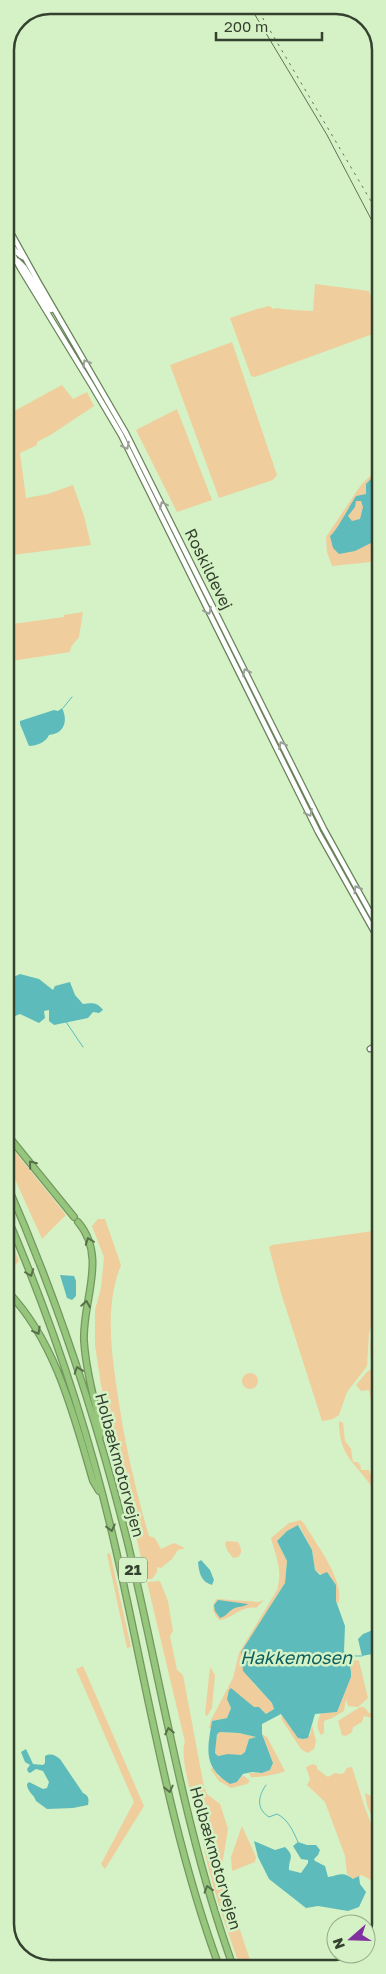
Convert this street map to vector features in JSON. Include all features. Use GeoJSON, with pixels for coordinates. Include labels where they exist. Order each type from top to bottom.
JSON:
{"type":"FeatureCollection","features":[{"type":"Feature","properties":{"kind":"highway"},"geometry":{"type":"LineString","coordinates":[[14,1143],[88,1236],[94,1258],[85,1308],[84,1340],[88,1369],[101,1428],[100,1438]]}},
{"type":"Feature","properties":{"kind":"highway","name":"Holbækmotorvejen"},"geometry":{"type":"LineString","coordinates":[[14,1200],[55,1302],[100,1438],[128,1545],[189,1820],[205,1880],[231,1960]]}},
{"type":"Feature","properties":{"kind":"highway","name":"Holbækmotorvejen"},"geometry":{"type":"LineString","coordinates":[[14,1234],[43,1307],[70,1383],[104,1500],[177,1822],[193,1884],[217,1960]]}},
{"type":"Feature","properties":{"kind":"highway"},"geometry":{"type":"LineString","coordinates":[[14,1299],[28,1315],[48,1352],[63,1389],[93,1481],[104,1500]]}},
{"type":"Feature","properties":{"kind":"main road","name":"Roskildevej"},"geometry":{"type":"LineString","coordinates":[[14,239],[130,440],[324,829],[372,916]]}},
{"type":"Feature","properties":{"kind":"main road"},"geometry":{"type":"LineString","coordinates":[[14,249],[24,258]]}},
{"type":"Feature","properties":{"kind":"main road","name":"Roskildevej"},"geometry":{"type":"LineString","coordinates":[[15,259],[121,435],[318,832],[372,928]]}},
{"type":"Feature","properties":{"kind":"main road"},"geometry":{"type":"LineString","coordinates":[[15,259],[23,266],[68,333]]}},
{"type":"Feature","properties":{"kind":"shaded area"},"geometry":{"type":"Polygon","coordinates":[[[315,284],[369,291],[372,297],[372,334],[255,377],[251,376],[230,318],[270,306],[273,309],[313,311],[315,284]]]}},
{"type":"Feature","properties":{"kind":"shaded area"},"geometry":{"type":"Polygon","coordinates":[[[232,342],[277,475],[273,480],[219,498],[170,365],[232,342]]]}},
{"type":"Feature","properties":{"kind":"shaded area"},"geometry":{"type":"Polygon","coordinates":[[[62,385],[73,399],[87,392],[94,406],[37,442],[37,445],[20,453],[26,498],[48,494],[73,485],[84,516],[91,545],[14,555],[14,411],[62,385]]]}},
{"type":"Feature","properties":{"kind":"shaded area"},"geometry":{"type":"Polygon","coordinates":[[[177,409],[212,500],[177,512],[136,430],[177,409]]]}},
{"type":"Feature","properties":{"kind":"shaded area"},"geometry":{"type":"Polygon","coordinates":[[[372,474],[372,562],[332,566],[327,552],[326,537],[361,485],[372,474]]]}},
{"type":"Feature","properties":{"kind":"shaded area"},"geometry":{"type":"Polygon","coordinates":[[[83,612],[79,637],[71,647],[70,652],[14,661],[14,624],[64,617],[64,615],[83,612]]]}},
{"type":"Feature","properties":{"kind":"shaded area"},"geometry":{"type":"Polygon","coordinates":[[[14,1150],[66,1215],[42,1239],[14,1177],[14,1150]]]}},
{"type":"Feature","properties":{"kind":"shaded area"},"geometry":{"type":"Polygon","coordinates":[[[98,1219],[105,1219],[121,1265],[116,1280],[111,1311],[111,1343],[123,1427],[139,1500],[149,1536],[155,1538],[161,1549],[174,1543],[185,1548],[178,1550],[172,1559],[161,1568],[157,1567],[157,1572],[152,1579],[146,1579],[101,1385],[95,1345],[95,1310],[101,1288],[104,1257],[92,1226],[98,1219]]]}},
{"type":"Feature","properties":{"kind":"shaded area"},"geometry":{"type":"Polygon","coordinates":[[[372,1231],[372,1322],[369,1334],[367,1366],[347,1392],[339,1415],[333,1419],[322,1421],[281,1293],[269,1247],[272,1245],[372,1231]]]}},
{"type":"Feature","properties":{"kind":"shaded area"},"geometry":{"type":"Polygon","coordinates":[[[14,1249],[19,1261],[14,1266],[14,1249]]]}},
{"type":"Feature","properties":{"kind":"shaded area"},"geometry":{"type":"Polygon","coordinates":[[[372,1336],[372,1361],[370,1352],[372,1336]]]}},
{"type":"Feature","properties":{"kind":"shaded area"},"geometry":{"type":"Polygon","coordinates":[[[372,1368],[371,1399],[369,1390],[361,1391],[356,1385],[372,1368]]]}},
{"type":"Feature","properties":{"kind":"shaded area"},"geometry":{"type":"Polygon","coordinates":[[[250,1373],[258,1381],[250,1389],[242,1381],[250,1373]]]}},
{"type":"Feature","properties":{"kind":"shaded area"},"geometry":{"type":"Polygon","coordinates":[[[339,1421],[343,1423],[345,1441],[351,1449],[353,1462],[358,1462],[359,1466],[360,1462],[361,1470],[369,1470],[370,1474],[372,1474],[372,1487],[349,1457],[340,1433],[339,1421]]]}},
{"type":"Feature","properties":{"kind":"shaded area"},"geometry":{"type":"Polygon","coordinates":[[[301,1520],[334,1574],[338,1585],[338,1604],[336,1601],[336,1585],[315,1570],[312,1550],[299,1525],[287,1531],[277,1541],[287,1561],[285,1583],[241,1653],[254,1684],[272,1703],[274,1709],[266,1714],[259,1707],[254,1707],[243,1699],[228,1699],[231,1708],[227,1718],[212,1721],[211,1728],[209,1728],[211,1720],[233,1678],[239,1653],[277,1590],[279,1570],[271,1538],[289,1523],[301,1520]]]}},
{"type":"Feature","properties":{"kind":"shaded area"},"geometry":{"type":"Polygon","coordinates":[[[227,1541],[238,1542],[241,1554],[238,1557],[233,1558],[227,1550],[225,1543],[227,1541]]]}},
{"type":"Feature","properties":{"kind":"shaded area"},"geometry":{"type":"Polygon","coordinates":[[[110,1553],[131,1647],[127,1648],[107,1554],[110,1553]]]}},
{"type":"Feature","properties":{"kind":"shaded area"},"geometry":{"type":"Polygon","coordinates":[[[160,1581],[168,1601],[173,1631],[170,1636],[177,1670],[183,1675],[204,1787],[207,1794],[220,1804],[228,1829],[222,1865],[228,1894],[250,1960],[238,1960],[208,1865],[201,1831],[203,1809],[194,1800],[188,1780],[184,1762],[185,1742],[147,1582],[160,1581]]]}},
{"type":"Feature","properties":{"kind":"shaded area"},"geometry":{"type":"Polygon","coordinates":[[[217,1599],[258,1602],[264,1600],[256,1608],[241,1610],[228,1618],[219,1620],[213,1610],[217,1599]]]}},
{"type":"Feature","properties":{"kind":"shaded area"},"geometry":{"type":"Polygon","coordinates":[[[350,1661],[359,1661],[368,1698],[358,1707],[348,1706],[346,1699],[344,1711],[324,1721],[324,1733],[321,1735],[318,1724],[321,1713],[337,1712],[351,1677],[350,1661]]]}},
{"type":"Feature","properties":{"kind":"shaded area"},"geometry":{"type":"Polygon","coordinates":[[[83,1666],[144,1806],[105,1869],[101,1864],[134,1802],[76,1669],[83,1666]]]}},
{"type":"Feature","properties":{"kind":"shaded area"},"geometry":{"type":"Polygon","coordinates":[[[210,1667],[215,1675],[212,1708],[207,1716],[205,1714],[210,1667]]]}},
{"type":"Feature","properties":{"kind":"shaded area"},"geometry":{"type":"Polygon","coordinates":[[[360,1707],[364,1707],[369,1713],[372,1713],[372,1718],[364,1716],[362,1722],[353,1727],[352,1732],[346,1736],[342,1735],[338,1721],[360,1707]]]}},
{"type":"Feature","properties":{"kind":"shaded area"},"geometry":{"type":"Polygon","coordinates":[[[281,1714],[299,1738],[303,1739],[310,1735],[312,1725],[316,1741],[314,1749],[308,1753],[302,1750],[282,1720],[281,1714]]]}},
{"type":"Feature","properties":{"kind":"shaded area"},"geometry":{"type":"Polygon","coordinates":[[[220,1732],[239,1733],[256,1737],[249,1739],[245,1751],[240,1755],[218,1756],[215,1753],[217,1734],[220,1732]]]}},
{"type":"Feature","properties":{"kind":"shaded area"},"geometry":{"type":"Polygon","coordinates":[[[262,1734],[267,1737],[285,1771],[268,1776],[251,1777],[249,1773],[262,1773],[270,1770],[273,1763],[262,1734]]]}},
{"type":"Feature","properties":{"kind":"shaded area"},"geometry":{"type":"Polygon","coordinates":[[[313,1764],[328,1777],[335,1773],[344,1773],[347,1768],[352,1767],[372,1826],[372,1881],[362,1875],[353,1879],[347,1874],[345,1856],[325,1802],[307,1785],[310,1779],[306,1767],[313,1764]]]}},
{"type":"Feature","properties":{"kind":"shaded area"},"geometry":{"type":"Polygon","coordinates":[[[212,1767],[219,1777],[237,1782],[243,1775],[250,1781],[247,1784],[231,1788],[219,1781],[211,1770],[212,1767]]]}},
{"type":"Feature","properties":{"kind":"shaded area"},"geometry":{"type":"Polygon","coordinates":[[[365,1793],[372,1796],[372,1818],[365,1793]]]}},
{"type":"Feature","properties":{"kind":"shaded area"},"geometry":{"type":"Polygon","coordinates":[[[242,1826],[256,1857],[255,1862],[232,1871],[231,1857],[242,1826]]]}},
{"type":"Feature","properties":{"kind":"water"},"geometry":{"type":"Polygon","coordinates":[[[372,478],[372,542],[355,551],[339,554],[333,548],[330,536],[356,496],[366,494],[366,484],[372,478]],[[356,501],[355,507],[348,516],[352,521],[360,519],[363,507],[361,501],[356,501]]]}},
{"type":"Feature","properties":{"kind":"water"},"geometry":{"type":"Polygon","coordinates":[[[62,708],[65,722],[62,729],[49,735],[41,743],[29,746],[20,721],[54,710],[58,711],[62,708]]]}},
{"type":"Feature","properties":{"kind":"water"},"geometry":{"type":"Polygon","coordinates":[[[20,974],[39,979],[53,990],[55,986],[70,982],[75,995],[83,1004],[94,1004],[103,1010],[99,1013],[93,1012],[88,1018],[54,1025],[49,1021],[49,1010],[44,1011],[45,1018],[39,1023],[20,1014],[15,1016],[14,977],[20,974]]]}},
{"type":"Feature","properties":{"kind":"water"},"geometry":{"type":"Polygon","coordinates":[[[60,1275],[74,1276],[76,1296],[72,1300],[67,1298],[60,1275]]]}},
{"type":"Feature","properties":{"kind":"water","name":"Hakkemosen"},"geometry":{"type":"Polygon","coordinates":[[[298,1525],[312,1550],[315,1570],[320,1575],[327,1572],[336,1585],[336,1601],[345,1626],[344,1651],[349,1659],[351,1677],[337,1712],[315,1714],[308,1738],[298,1738],[281,1714],[262,1724],[262,1734],[273,1763],[270,1770],[262,1773],[252,1772],[243,1774],[237,1782],[230,1784],[215,1771],[209,1757],[208,1749],[212,1721],[227,1718],[231,1708],[227,1699],[231,1688],[254,1707],[259,1707],[266,1714],[274,1709],[272,1703],[243,1671],[241,1652],[285,1583],[287,1561],[277,1541],[287,1531],[298,1525]],[[220,1732],[217,1734],[215,1753],[218,1756],[228,1754],[241,1755],[245,1752],[249,1739],[256,1737],[239,1733],[220,1732]]]}},
{"type":"Feature","properties":{"kind":"water"},"geometry":{"type":"Polygon","coordinates":[[[201,1560],[210,1570],[214,1580],[212,1585],[205,1582],[201,1576],[198,1562],[201,1560]]]}},
{"type":"Feature","properties":{"kind":"water"},"geometry":{"type":"Polygon","coordinates":[[[218,1600],[248,1604],[233,1609],[220,1618],[215,1611],[214,1605],[218,1600]]]}},
{"type":"Feature","properties":{"kind":"water"},"geometry":{"type":"Polygon","coordinates":[[[372,1630],[372,1654],[362,1656],[358,1639],[363,1634],[372,1630]]]}},
{"type":"Feature","properties":{"kind":"water"},"geometry":{"type":"Polygon","coordinates":[[[26,1749],[33,1764],[43,1765],[45,1763],[45,1756],[49,1755],[60,1759],[87,1797],[88,1805],[73,1808],[47,1809],[36,1801],[27,1784],[29,1782],[43,1789],[47,1788],[49,1782],[43,1771],[36,1769],[30,1773],[28,1772],[27,1769],[30,1765],[25,1762],[21,1752],[26,1749]]]}},
{"type":"Feature","properties":{"kind":"water"},"geometry":{"type":"Polygon","coordinates":[[[254,1841],[275,1850],[285,1847],[291,1856],[289,1870],[301,1873],[308,1860],[301,1859],[293,1846],[298,1842],[316,1845],[320,1850],[314,1859],[325,1866],[328,1877],[344,1874],[353,1879],[359,1876],[360,1884],[366,1892],[359,1907],[348,1911],[318,1906],[306,1908],[269,1879],[258,1857],[254,1841]]]}},
{"type":"Feature","properties":{"kind":"waterway"},"geometry":{"type":"LineString","coordinates":[[63,708],[72,697]]}},
{"type":"Feature","properties":{"kind":"waterway"},"geometry":{"type":"LineString","coordinates":[[66,1022],[83,1047]]}},
{"type":"Feature","properties":{"kind":"waterway"},"geometry":{"type":"LineString","coordinates":[[349,1659],[354,1656],[362,1656]]}},
{"type":"Feature","properties":{"kind":"waterway"},"geometry":{"type":"LineString","coordinates":[[266,1785],[260,1798],[262,1810],[269,1817],[277,1814],[284,1819],[298,1842]]}},
{"type":"Feature","properties":{"kind":"tram line"},"geometry":{"type":"LineString","coordinates":[[254,14],[327,135],[372,221]]}},
{"type":"Feature","properties":{"kind":"railway"},"geometry":{"type":"LineString","coordinates":[[260,14],[372,203]]}}]}
